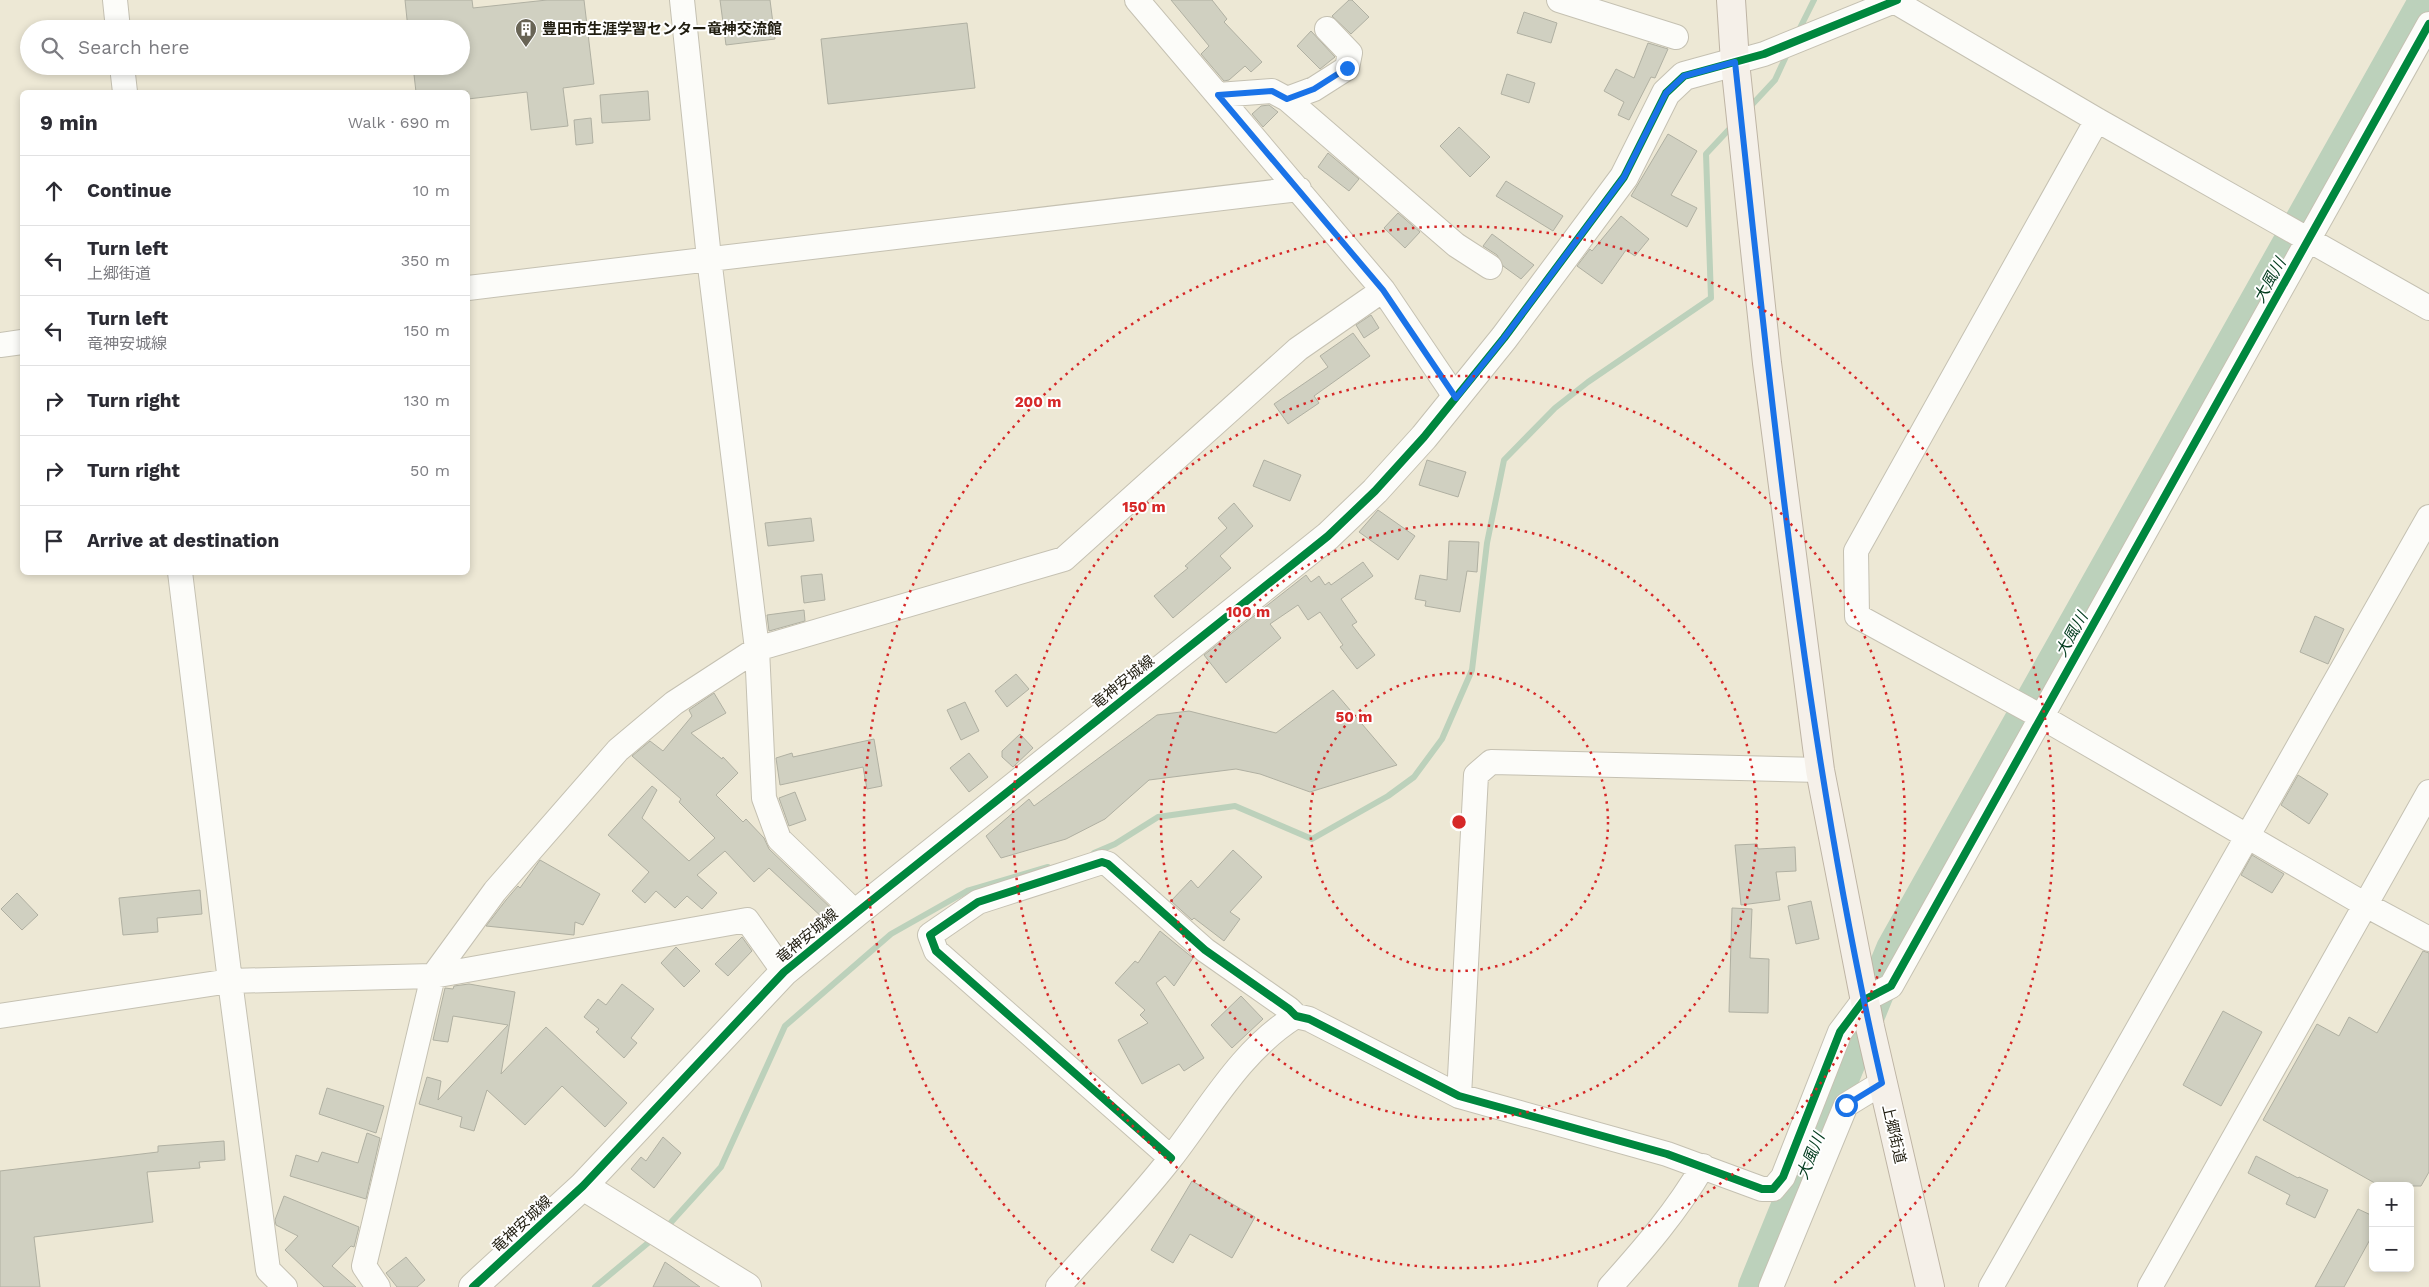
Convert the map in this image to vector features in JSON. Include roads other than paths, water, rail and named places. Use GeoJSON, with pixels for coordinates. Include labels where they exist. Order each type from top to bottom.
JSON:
{"type":"FeatureCollection","features":[{"type":"Feature","properties":{"kind":"main road","name":"上郷街道"},"geometry":{"type":"LineString","coordinates":[[1731,0],[1735,62],[1767,363],[1820,770],[1864,1000],[1930,1287]]}},
{"type":"Feature","properties":{"kind":"street"},"geometry":{"type":"LineString","coordinates":[[115,0],[117,20]]}},
{"type":"Feature","properties":{"kind":"street"},"geometry":{"type":"LineString","coordinates":[[682,0],[709,258],[758,649],[764,798],[779,839],[856,913]]}},
{"type":"Feature","properties":{"kind":"street"},"geometry":{"type":"LineString","coordinates":[[1137,0],[1383,290],[1456,398]]}},
{"type":"Feature","properties":{"kind":"street"},"geometry":{"type":"LineString","coordinates":[[1559,0],[1676,36]]}},
{"type":"Feature","properties":{"kind":"street"},"geometry":{"type":"LineString","coordinates":[[1735,62],[1764,54],[1895,1],[2097,120],[2429,308]]}},
{"type":"Feature","properties":{"kind":"street"},"geometry":{"type":"LineString","coordinates":[[1171,1158],[936,951],[930,935],[978,902],[1102,862],[1115,869],[1205,950],[1289,1009],[1296,1016],[1309,1019],[1459,1096],[1667,1154],[1762,1189],[1773,1188],[1783,1178],[1840,1032],[1864,1000],[1891,986],[2040,716],[2310,240],[2429,24]]}},
{"type":"Feature","properties":{"kind":"street"},"geometry":{"type":"LineString","coordinates":[[1287,99],[1314,89],[1347,68],[1350,53],[1327,29]]}},
{"type":"Feature","properties":{"kind":"street","name":"竜神安城線"},"geometry":{"type":"LineString","coordinates":[[474,1287],[583,1186],[784,972],[1328,536],[1375,491],[1456,398],[1504,338],[1624,177],[1666,93],[1684,76],[1735,62]]}},
{"type":"Feature","properties":{"kind":"street"},"geometry":{"type":"LineString","coordinates":[[123,75],[125,90]]}},
{"type":"Feature","properties":{"kind":"street"},"geometry":{"type":"LineString","coordinates":[[1218,95],[1272,91],[1287,99],[1456,245],[1490,267]]}},
{"type":"Feature","properties":{"kind":"street"},"geometry":{"type":"LineString","coordinates":[[2097,120],[1856,551],[1857,616],[2040,716],[2364,904],[2429,938]]}},
{"type":"Feature","properties":{"kind":"street"},"geometry":{"type":"LineString","coordinates":[[470,288],[709,258],[1299,190]]}},
{"type":"Feature","properties":{"kind":"street"},"geometry":{"type":"LineString","coordinates":[[378,1287],[364,1266],[433,976],[495,892],[618,750],[674,703],[758,649],[1064,559],[1298,349],[1383,290]]}},
{"type":"Feature","properties":{"kind":"street"},"geometry":{"type":"LineString","coordinates":[[0,345],[20,342]]}},
{"type":"Feature","properties":{"kind":"street"},"geometry":{"type":"LineString","coordinates":[[1991,1287],[2429,517]]}},
{"type":"Feature","properties":{"kind":"street"},"geometry":{"type":"LineString","coordinates":[[180,575],[230,981],[268,1270],[285,1287]]}},
{"type":"Feature","properties":{"kind":"street"},"geometry":{"type":"LineString","coordinates":[[1459,1096],[1476,775],[1491,762],[1820,770]]}},
{"type":"Feature","properties":{"kind":"street"},"geometry":{"type":"LineString","coordinates":[[2150,1287],[2364,904],[2429,792]]}},
{"type":"Feature","properties":{"kind":"street"},"geometry":{"type":"LineString","coordinates":[[0,1016],[230,981],[433,976],[747,920],[784,972]]}},
{"type":"Feature","properties":{"kind":"street"},"geometry":{"type":"LineString","coordinates":[[1058,1287],[1171,1158],[1225,1082],[1280,1026],[1296,1016]]}},
{"type":"Feature","properties":{"kind":"street"},"geometry":{"type":"LineString","coordinates":[[1771,1287],[1846,1105],[1882,1083]]}},
{"type":"Feature","properties":{"kind":"street"},"geometry":{"type":"LineString","coordinates":[[1610,1287],[1653,1239],[1690,1188],[1703,1166]]}},
{"type":"Feature","properties":{"kind":"street"},"geometry":{"type":"LineString","coordinates":[[583,1186],[747,1287]]}},
{"type":"Feature","properties":{"kind":"waterway"},"geometry":{"type":"LineString","coordinates":[[1798,32],[1814,0]]}},
{"type":"Feature","properties":{"kind":"waterway","name":"大風川"},"geometry":{"type":"LineString","coordinates":[[1756,1287],[1894,949],[2427,0]]}},
{"type":"Feature","properties":{"kind":"waterway"},"geometry":{"type":"LineString","coordinates":[[1748,109],[1775,80],[1788,52]]}},
{"type":"Feature","properties":{"kind":"waterway"},"geometry":{"type":"LineString","coordinates":[[1094,853],[1115,844],[1158,817],[1235,806],[1312,839],[1388,796],[1414,777],[1442,739],[1472,670],[1487,543],[1504,460],[1555,408],[1588,382],[1711,298],[1706,154],[1734,124]]}},
{"type":"Feature","properties":{"kind":"waterway"},"geometry":{"type":"LineString","coordinates":[[665,1229],[721,1167],[785,1026],[891,934],[967,891],[1048,867]]}},
{"type":"Feature","properties":{"kind":"waterway"},"geometry":{"type":"LineString","coordinates":[[595,1287],[654,1238]]}},
{"type":"Feature","properties":{"kind":"place","name":"豊田市生涯学習センター竜神交流館"},"geometry":{"type":"Point","coordinates":[526,48]}}]}
